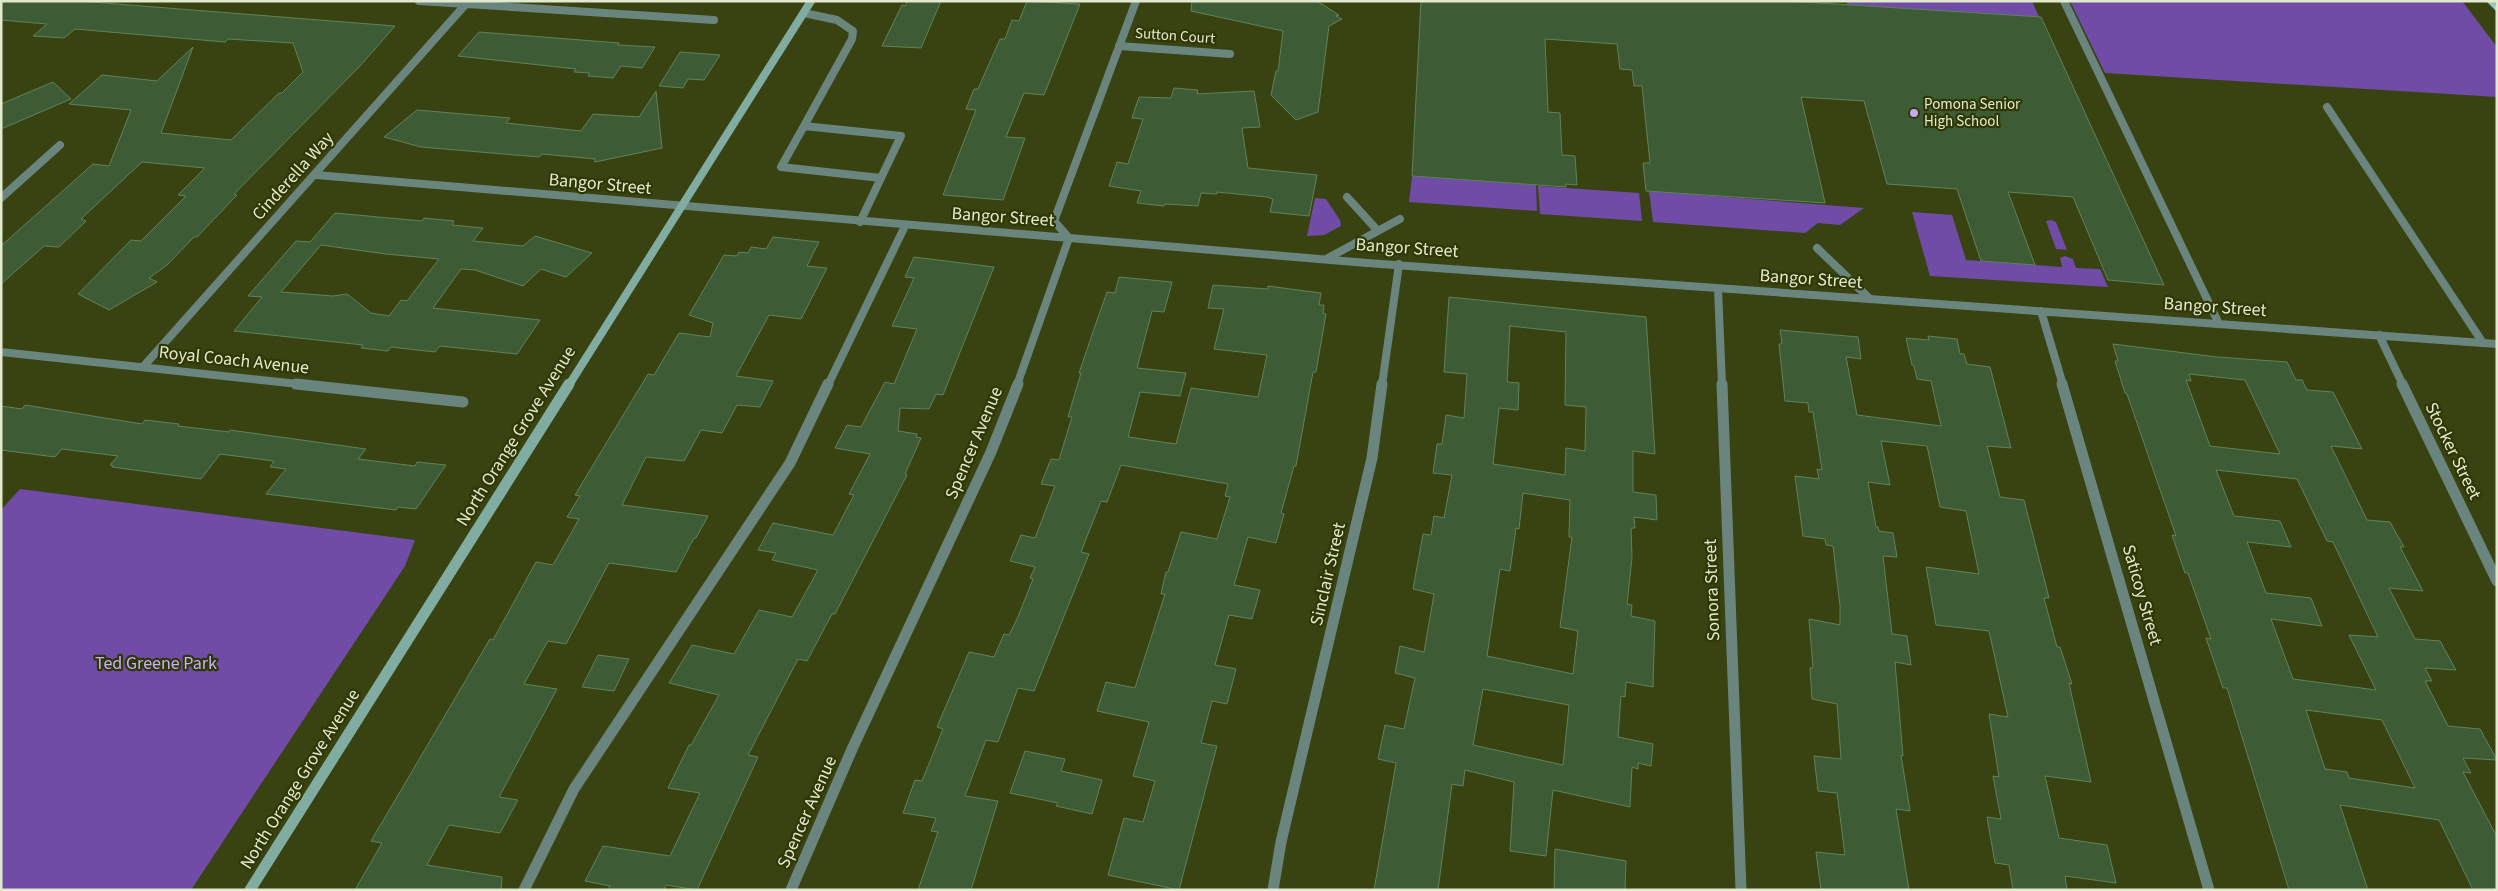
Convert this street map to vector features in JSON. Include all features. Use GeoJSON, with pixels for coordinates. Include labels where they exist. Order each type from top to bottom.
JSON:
{"type":"FeatureCollection","features":[{"type":"Feature","properties":{"kind":"main road","name":"North Orange Grove Avenue"},"geometry":{"type":"LineString","coordinates":[[250,890],[811,1]]}},
{"type":"Feature","properties":{"kind":"main road"},"geometry":{"type":"LineString","coordinates":[[2490,1],[2497,9]]}},
{"type":"Feature","properties":{"kind":"street"},"geometry":{"type":"LineString","coordinates":[[419,1],[714,20]]}},
{"type":"Feature","properties":{"kind":"street"},"geometry":{"type":"LineString","coordinates":[[1069,238],[1054,221],[1136,1]]}},
{"type":"Feature","properties":{"kind":"street"},"geometry":{"type":"LineString","coordinates":[[2064,1],[2219,324]]}},
{"type":"Feature","properties":{"kind":"street","name":"Cinderella Way"},"geometry":{"type":"LineString","coordinates":[[143,367],[316,175],[465,5]]}},
{"type":"Feature","properties":{"kind":"street"},"geometry":{"type":"LineString","coordinates":[[804,13],[838,20],[847,24],[853,31],[852,39],[782,167],[881,178]]}},
{"type":"Feature","properties":{"kind":"street","name":"Sutton Court"},"geometry":{"type":"LineString","coordinates":[[1119,46],[1230,54]]}},
{"type":"Feature","properties":{"kind":"street"},"geometry":{"type":"LineString","coordinates":[[2327,107],[2483,343]]}},
{"type":"Feature","properties":{"kind":"street"},"geometry":{"type":"LineString","coordinates":[[804,126],[901,136],[860,222]]}},
{"type":"Feature","properties":{"kind":"street"},"geometry":{"type":"LineString","coordinates":[[1,198],[60,145]]}},
{"type":"Feature","properties":{"kind":"street","name":"Bangor Street"},"geometry":{"type":"LineString","coordinates":[[316,175],[904,226],[1718,289],[2041,310],[2497,344]]}},
{"type":"Feature","properties":{"kind":"street"},"geometry":{"type":"LineString","coordinates":[[1347,197],[1378,232]]}},
{"type":"Feature","properties":{"kind":"street"},"geometry":{"type":"LineString","coordinates":[[1328,258],[1400,220]]}},
{"type":"Feature","properties":{"kind":"street"},"geometry":{"type":"LineString","coordinates":[[524,890],[574,788],[790,463],[904,226]]}},
{"type":"Feature","properties":{"kind":"street","name":"Spencer Avenue"},"geometry":{"type":"LineString","coordinates":[[790,890],[852,748],[991,452],[1031,351],[1069,238]]}},
{"type":"Feature","properties":{"kind":"street"},"geometry":{"type":"LineString","coordinates":[[1818,248],[1870,299]]}},
{"type":"Feature","properties":{"kind":"street","name":"Sinclair Street"},"geometry":{"type":"LineString","coordinates":[[1272,890],[1281,842],[1372,458],[1399,264]]}},
{"type":"Feature","properties":{"kind":"street","name":"Sonora Street"},"geometry":{"type":"LineString","coordinates":[[1718,289],[1741,890]]}},
{"type":"Feature","properties":{"kind":"street","name":"Saticoy Street"},"geometry":{"type":"LineString","coordinates":[[2041,310],[2209,890]]}},
{"type":"Feature","properties":{"kind":"street","name":"Stocker Street"},"geometry":{"type":"LineString","coordinates":[[2379,335],[2497,581]]}},
{"type":"Feature","properties":{"kind":"street","name":"Royal Coach Avenue"},"geometry":{"type":"LineString","coordinates":[[1,352],[463,402]]}},
{"type":"Feature","properties":{"kind":"green space"},"geometry":{"type":"Polygon","coordinates":[[[1846,1],[2032,1],[2039,17],[1848,5],[1846,1]]]}},
{"type":"Feature","properties":{"kind":"green space"},"geometry":{"type":"Polygon","coordinates":[[[2070,1],[2462,1],[2497,47],[2497,97],[2105,73],[2070,1]]]}},
{"type":"Feature","properties":{"kind":"green space"},"geometry":{"type":"Polygon","coordinates":[[[1412,176],[1536,185],[1537,211],[1409,202],[1412,176]]]}},
{"type":"Feature","properties":{"kind":"green space"},"geometry":{"type":"Polygon","coordinates":[[[1538,186],[1639,193],[1642,221],[1540,214],[1538,186]]]}},
{"type":"Feature","properties":{"kind":"green space"},"geometry":{"type":"Polygon","coordinates":[[[1649,191],[1864,208],[1840,225],[1818,223],[1805,233],[1653,222],[1649,191]]]}},
{"type":"Feature","properties":{"kind":"green space"},"geometry":{"type":"Polygon","coordinates":[[[1315,198],[1326,199],[1340,220],[1341,226],[1324,235],[1307,236],[1315,198]]]}},
{"type":"Feature","properties":{"kind":"green space"},"geometry":{"type":"Polygon","coordinates":[[[1912,212],[1952,215],[1966,260],[2062,267],[2060,258],[2065,256],[2073,259],[2076,268],[2100,269],[2108,287],[1930,276],[1912,212]]]}},
{"type":"Feature","properties":{"kind":"green space"},"geometry":{"type":"Polygon","coordinates":[[[2046,221],[2056,222],[2067,250],[2056,249],[2046,221]]]}},
{"type":"Feature","properties":{"kind":"green space","name":"Ted Greene Park"},"geometry":{"type":"Polygon","coordinates":[[[20,489],[415,540],[405,566],[191,890],[1,890],[1,510],[20,489]]]}},
{"type":"Feature","properties":{"kind":"building"},"geometry":{"type":"Polygon","coordinates":[[[1,1],[79,1],[395,26],[360,66],[234,194],[237,195],[197,237],[194,237],[167,265],[149,278],[157,282],[109,310],[78,294],[131,240],[141,241],[186,196],[178,195],[205,168],[142,162],[81,219],[86,221],[59,247],[44,246],[1,284],[1,246],[93,164],[109,166],[131,110],[69,104],[102,75],[157,81],[193,47],[161,133],[231,140],[303,72],[293,43],[228,39],[225,42],[75,29],[64,38],[33,36],[47,24],[1,20],[1,1]]]}},
{"type":"Feature","properties":{"kind":"building"},"geometry":{"type":"Polygon","coordinates":[[[907,1],[941,1],[921,48],[882,46],[902,5],[905,6],[907,1]]]}},
{"type":"Feature","properties":{"kind":"building"},"geometry":{"type":"Polygon","coordinates":[[[1027,1],[1080,4],[1044,95],[1024,93],[1006,137],[1025,138],[1003,200],[943,195],[976,110],[966,109],[974,89],[978,89],[1000,39],[1005,39],[1012,20],[1019,21],[1027,1]]]}},
{"type":"Feature","properties":{"kind":"building"},"geometry":{"type":"Polygon","coordinates":[[[1192,1],[1317,1],[1339,15],[1336,16],[1342,19],[1329,26],[1318,112],[1296,120],[1271,95],[1276,71],[1278,71],[1283,31],[1191,11],[1192,1]]]}},
{"type":"Feature","properties":{"kind":"building"},"geometry":{"type":"Polygon","coordinates":[[[1421,1],[1788,1],[2041,17],[2164,285],[2108,280],[2073,197],[2008,192],[2035,265],[1981,261],[1957,189],[1887,184],[1864,101],[1801,97],[1825,203],[1646,191],[1643,163],[1650,163],[1642,86],[1634,86],[1632,70],[1620,69],[1617,44],[1545,39],[1548,112],[1560,113],[1562,155],[1575,156],[1577,185],[1566,184],[1566,187],[1412,176],[1421,1]]]}},
{"type":"Feature","properties":{"kind":"building"},"geometry":{"type":"Polygon","coordinates":[[[479,32],[655,47],[642,68],[621,66],[613,78],[588,76],[590,73],[574,72],[576,69],[458,56],[479,32]]]}},
{"type":"Feature","properties":{"kind":"building"},"geometry":{"type":"Polygon","coordinates":[[[680,52],[720,55],[704,80],[688,79],[683,88],[659,86],[680,52]]]}},
{"type":"Feature","properties":{"kind":"building"},"geometry":{"type":"Polygon","coordinates":[[[53,82],[71,99],[1,129],[1,104],[53,82]]]}},
{"type":"Feature","properties":{"kind":"building"},"geometry":{"type":"Polygon","coordinates":[[[1174,88],[1198,90],[1197,94],[1254,91],[1260,127],[1242,128],[1248,168],[1317,175],[1309,216],[1270,212],[1273,199],[1267,197],[1217,192],[1217,194],[1201,193],[1198,206],[1165,204],[1164,206],[1137,203],[1141,191],[1109,186],[1117,162],[1128,164],[1143,119],[1132,118],[1139,97],[1171,98],[1174,88]]]}},
{"type":"Feature","properties":{"kind":"building"},"geometry":{"type":"Polygon","coordinates":[[[656,91],[662,148],[595,162],[595,159],[542,154],[539,157],[421,147],[384,137],[417,110],[510,118],[506,123],[581,131],[593,114],[639,117],[656,91]]]}},
{"type":"Feature","properties":{"kind":"building"},"geometry":{"type":"Polygon","coordinates":[[[335,213],[422,221],[424,218],[454,221],[452,225],[483,228],[473,241],[523,246],[535,236],[592,253],[566,277],[541,269],[523,286],[475,270],[461,269],[433,308],[540,320],[517,354],[440,346],[435,352],[391,347],[388,351],[361,348],[363,345],[234,331],[262,297],[248,296],[296,241],[310,242],[335,213]],[[321,245],[281,292],[333,296],[347,294],[371,313],[389,316],[401,300],[407,301],[439,259],[321,245]]]}},
{"type":"Feature","properties":{"kind":"building"},"geometry":{"type":"Polygon","coordinates":[[[773,237],[819,242],[807,266],[827,268],[801,319],[769,315],[736,376],[773,381],[760,407],[737,405],[722,433],[701,430],[684,461],[646,457],[622,505],[708,516],[696,538],[694,538],[676,572],[609,563],[566,644],[548,641],[524,684],[557,689],[499,797],[518,800],[500,833],[449,825],[427,865],[502,877],[501,890],[355,890],[382,843],[371,841],[490,639],[493,640],[536,562],[553,565],[579,519],[567,517],[580,496],[575,495],[648,374],[654,375],[679,333],[710,337],[713,323],[689,315],[724,255],[737,256],[739,252],[748,253],[751,247],[766,249],[773,237]]]}},
{"type":"Feature","properties":{"kind":"building"},"geometry":{"type":"Polygon","coordinates":[[[914,257],[994,267],[943,395],[936,394],[929,409],[900,408],[898,431],[917,434],[916,437],[921,438],[905,474],[907,475],[835,614],[832,614],[807,661],[798,659],[748,755],[758,757],[697,890],[666,885],[664,890],[608,890],[610,886],[585,881],[603,846],[670,856],[700,793],[668,788],[689,745],[691,745],[719,695],[669,683],[692,645],[734,654],[759,610],[792,617],[818,570],[772,560],[776,553],[758,550],[773,523],[833,535],[854,495],[849,494],[870,454],[835,448],[847,425],[861,427],[885,382],[894,384],[917,329],[892,326],[914,278],[905,277],[914,257]]]}},
{"type":"Feature","properties":{"kind":"building"},"geometry":{"type":"Polygon","coordinates":[[[1119,277],[1172,282],[1164,312],[1152,311],[1137,368],[1186,373],[1180,396],[1140,392],[1128,437],[1176,444],[1191,388],[1258,397],[1267,355],[1214,349],[1224,309],[1208,308],[1213,285],[1268,289],[1268,286],[1321,293],[1319,305],[1324,305],[1323,313],[1326,314],[1316,372],[1313,372],[1296,466],[1294,466],[1281,513],[1284,514],[1276,543],[1248,537],[1234,585],[1260,590],[1252,619],[1229,615],[1215,665],[1236,669],[1227,704],[1212,701],[1201,743],[1217,746],[1179,890],[1108,875],[1124,818],[1143,822],[1155,781],[1133,776],[1149,722],[1097,711],[1106,682],[1135,688],[1165,594],[1161,594],[1166,572],[1168,572],[1181,532],[1217,539],[1230,497],[1225,496],[1228,484],[1121,465],[1107,502],[1101,501],[1081,552],[1089,554],[1034,691],[1018,688],[998,742],[986,740],[965,796],[998,801],[971,890],[918,890],[938,832],[931,831],[936,818],[903,813],[915,780],[922,781],[943,729],[937,727],[969,652],[994,657],[1004,634],[1009,635],[1017,619],[1033,579],[1030,578],[1035,567],[1010,561],[1021,535],[1035,538],[1055,486],[1041,484],[1051,459],[1059,460],[1072,417],[1068,417],[1081,373],[1079,373],[1107,292],[1115,293],[1119,277]]]}},
{"type":"Feature","properties":{"kind":"building"},"geometry":{"type":"Polygon","coordinates":[[[1449,297],[1646,317],[1655,454],[1633,451],[1633,492],[1656,495],[1657,520],[1634,517],[1635,528],[1631,528],[1632,558],[1627,604],[1632,605],[1631,616],[1655,621],[1653,687],[1626,682],[1625,697],[1621,696],[1618,737],[1653,744],[1651,766],[1638,763],[1638,769],[1632,767],[1630,807],[1553,790],[1546,856],[1510,851],[1514,782],[1465,770],[1463,786],[1452,784],[1438,890],[1374,890],[1396,763],[1378,759],[1385,725],[1404,729],[1415,678],[1395,673],[1400,646],[1424,652],[1434,594],[1413,589],[1423,534],[1431,535],[1434,516],[1444,518],[1452,475],[1433,473],[1437,444],[1442,444],[1446,415],[1464,418],[1467,374],[1444,372],[1449,297]],[[1510,326],[1507,382],[1519,383],[1518,410],[1499,408],[1493,464],[1565,475],[1566,448],[1585,451],[1586,407],[1565,405],[1566,332],[1510,326]],[[1523,493],[1519,529],[1516,528],[1510,571],[1500,569],[1487,656],[1573,674],[1578,631],[1560,627],[1572,537],[1569,537],[1570,500],[1523,493]],[[1483,689],[1473,745],[1563,765],[1569,705],[1483,689]]]}},
{"type":"Feature","properties":{"kind":"building"},"geometry":{"type":"Polygon","coordinates":[[[1780,330],[1858,337],[1861,359],[1846,357],[1857,415],[1941,426],[1931,381],[1917,379],[1906,338],[1929,340],[1928,336],[1957,339],[1960,354],[1964,354],[1967,364],[1990,367],[2011,448],[1987,446],[2000,497],[2024,500],[2049,598],[2044,598],[2057,647],[2060,647],[2072,684],[2069,683],[2091,782],[2045,776],[2059,838],[2107,845],[2116,883],[2065,876],[2067,890],[2013,890],[2009,865],[1995,863],[1987,817],[2001,819],[1993,776],[1999,777],[1989,714],[2008,717],[1989,631],[1936,625],[1926,567],[1979,574],[1966,511],[1940,507],[1927,446],[1881,441],[1890,485],[1868,482],[1876,527],[1878,527],[1879,531],[1893,533],[1897,557],[1883,556],[1892,634],[1907,636],[1911,665],[1895,662],[1903,756],[1901,755],[1910,811],[1896,809],[1909,890],[1821,890],[1816,852],[1845,855],[1837,793],[1818,791],[1814,756],[1841,759],[1837,704],[1812,699],[1810,668],[1813,668],[1809,619],[1840,625],[1840,606],[1833,546],[1826,545],[1825,539],[1803,536],[1795,476],[1819,479],[1817,469],[1822,470],[1813,412],[1809,412],[1808,403],[1785,401],[1779,344],[1782,344],[1780,330]]]}},
{"type":"Feature","properties":{"kind":"building"},"geometry":{"type":"Polygon","coordinates":[[[2113,344],[2217,357],[2287,362],[2296,380],[2302,380],[2307,390],[2333,392],[2362,449],[2331,446],[2367,520],[2390,522],[2404,547],[2400,547],[2423,591],[2389,588],[2415,639],[2440,641],[2456,670],[2425,668],[2432,681],[2425,681],[2448,726],[2480,729],[2497,760],[2463,758],[2471,773],[2463,772],[2497,837],[2497,890],[2473,890],[2439,820],[2340,805],[2368,890],[2289,890],[2227,688],[2223,688],[2206,638],[2211,639],[2188,573],[2185,573],[2172,535],[2176,536],[2127,394],[2125,393],[2115,361],[2118,361],[2113,344]],[[2189,374],[2191,381],[2186,380],[2210,446],[2280,454],[2245,380],[2189,374]],[[2216,470],[2234,516],[2280,521],[2291,547],[2247,542],[2266,593],[2311,598],[2322,626],[2271,619],[2293,679],[2376,690],[2349,635],[2378,637],[2333,542],[2327,541],[2297,479],[2216,470]],[[2306,710],[2325,769],[2347,772],[2349,778],[2415,788],[2382,720],[2306,710]]]}},
{"type":"Feature","properties":{"kind":"building"},"geometry":{"type":"Polygon","coordinates":[[[25,405],[142,424],[145,420],[179,424],[178,426],[229,432],[230,430],[366,449],[358,459],[415,466],[417,462],[446,465],[416,509],[398,507],[396,510],[266,494],[286,469],[270,467],[274,461],[220,454],[201,479],[112,467],[110,465],[118,456],[62,449],[55,457],[1,450],[1,406],[22,409],[25,405]]]}},
{"type":"Feature","properties":{"kind":"building"},"geometry":{"type":"Polygon","coordinates":[[[598,655],[629,659],[614,691],[582,687],[598,655]]]}},
{"type":"Feature","properties":{"kind":"building"},"geometry":{"type":"Polygon","coordinates":[[[1025,751],[1065,759],[1061,771],[1102,780],[1092,814],[1056,806],[1058,803],[1010,793],[1025,751]]]}},
{"type":"Feature","properties":{"kind":"building"},"geometry":{"type":"Polygon","coordinates":[[[1555,849],[1626,861],[1625,890],[1554,890],[1555,849]]]}},
{"type":"Feature","properties":{"kind":"place","name":"Pomona Senior High School"},"geometry":{"type":"Point","coordinates":[1914,113]}}]}
